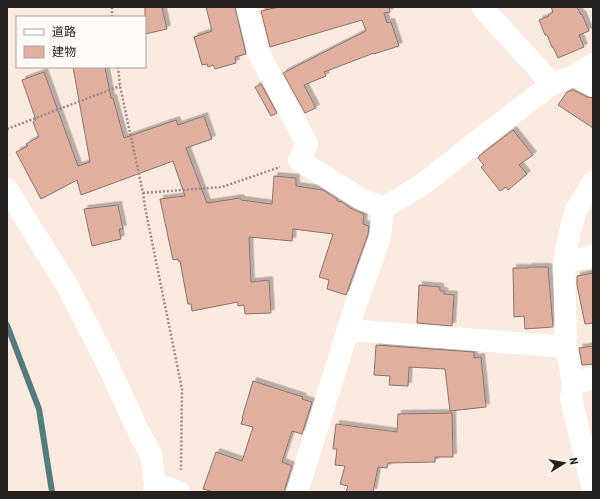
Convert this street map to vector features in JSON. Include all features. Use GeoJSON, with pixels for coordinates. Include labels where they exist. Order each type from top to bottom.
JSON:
{"type":"FeatureCollection","features":[{"type":"Feature","properties":{"kind":"street"},"geometry":{"type":"LineString","coordinates":[[247,7],[258,52],[307,144],[299,160],[359,198],[383,208]]}},
{"type":"Feature","properties":{"kind":"street"},"geometry":{"type":"LineString","coordinates":[[482,7],[552,84]]}},
{"type":"Feature","properties":{"kind":"street"},"geometry":{"type":"LineString","coordinates":[[383,208],[422,184],[552,84],[574,76],[593,64]]}},
{"type":"Feature","properties":{"kind":"street"},"geometry":{"type":"LineString","coordinates":[[574,76],[593,86]]}},
{"type":"Feature","properties":{"kind":"street"},"geometry":{"type":"LineString","coordinates":[[593,182],[576,210],[564,262],[566,347],[583,381],[571,399],[593,489]]}},
{"type":"Feature","properties":{"kind":"street"},"geometry":{"type":"LineString","coordinates":[[7,189],[68,287],[110,369],[150,454],[154,488],[179,492]]}},
{"type":"Feature","properties":{"kind":"street"},"geometry":{"type":"LineString","coordinates":[[297,492],[355,307],[380,237],[383,208]]}},
{"type":"Feature","properties":{"kind":"street"},"geometry":{"type":"LineString","coordinates":[[564,262],[593,256]]}},
{"type":"Feature","properties":{"kind":"street"},"geometry":{"type":"LineString","coordinates":[[349,330],[566,347]]}},
{"type":"Feature","properties":{"kind":"path"},"geometry":{"type":"LineString","coordinates":[[118,68],[120,86],[182,389],[180,470],[154,488]]}},
{"type":"Feature","properties":{"kind":"path"},"geometry":{"type":"LineString","coordinates":[[7,129],[120,86]]}},
{"type":"Feature","properties":{"kind":"path"},"geometry":{"type":"LineString","coordinates":[[143,193],[222,187],[299,160]]}},
{"type":"Feature","properties":{"kind":"building"},"geometry":{"type":"Polygon","coordinates":[[[145,7],[162,7],[167,29],[146,34],[145,7]]]}},
{"type":"Feature","properties":{"kind":"building"},"geometry":{"type":"Polygon","coordinates":[[[206,7],[235,7],[246,54],[235,57],[236,63],[215,69],[213,65],[208,67],[207,64],[202,65],[194,37],[212,31],[206,7]]]}},
{"type":"Feature","properties":{"kind":"building"},"geometry":{"type":"Polygon","coordinates":[[[279,7],[389,7],[390,12],[384,13],[387,23],[391,22],[399,46],[374,53],[324,72],[326,76],[304,85],[316,108],[305,113],[283,73],[366,31],[362,20],[270,47],[261,11],[279,7]]]}},
{"type":"Feature","properties":{"kind":"building"},"geometry":{"type":"Polygon","coordinates":[[[551,7],[577,7],[581,15],[582,14],[589,31],[579,35],[584,47],[558,58],[547,35],[545,35],[539,20],[549,16],[548,15],[553,12],[551,7]]]}},
{"type":"Feature","properties":{"kind":"building"},"geometry":{"type":"Polygon","coordinates":[[[73,68],[105,68],[111,98],[113,98],[124,138],[176,120],[178,125],[204,116],[212,139],[186,148],[207,203],[240,198],[241,200],[272,204],[274,176],[296,178],[296,186],[323,190],[337,199],[337,201],[342,202],[352,209],[364,214],[363,224],[369,226],[368,234],[346,295],[327,289],[329,280],[319,277],[333,234],[293,229],[292,241],[249,237],[251,282],[269,280],[271,313],[245,314],[244,305],[238,306],[238,302],[192,311],[191,304],[188,304],[180,261],[178,261],[178,259],[173,260],[160,199],[185,196],[173,161],[81,195],[77,180],[41,199],[16,152],[28,146],[26,144],[39,137],[33,122],[36,120],[22,80],[44,72],[78,166],[90,162],[73,68]]]}},
{"type":"Feature","properties":{"kind":"building"},"geometry":{"type":"Polygon","coordinates":[[[261,84],[277,113],[271,116],[255,87],[261,84]]]}},
{"type":"Feature","properties":{"kind":"building"},"geometry":{"type":"Polygon","coordinates":[[[573,90],[587,97],[593,98],[593,128],[558,105],[567,92],[573,90]]]}},
{"type":"Feature","properties":{"kind":"building"},"geometry":{"type":"Polygon","coordinates":[[[513,130],[533,155],[519,165],[527,174],[508,190],[506,187],[500,191],[481,167],[484,165],[478,158],[513,130]]]}},
{"type":"Feature","properties":{"kind":"building"},"geometry":{"type":"Polygon","coordinates":[[[118,205],[123,229],[119,229],[121,239],[92,246],[84,209],[118,205]]]}},
{"type":"Feature","properties":{"kind":"building"},"geometry":{"type":"Polygon","coordinates":[[[548,267],[553,327],[525,329],[524,316],[514,317],[513,268],[548,267]]]}},
{"type":"Feature","properties":{"kind":"building"},"geometry":{"type":"Polygon","coordinates":[[[593,273],[593,323],[585,324],[577,285],[577,276],[593,273]]]}},
{"type":"Feature","properties":{"kind":"building"},"geometry":{"type":"Polygon","coordinates":[[[419,285],[440,287],[440,291],[444,291],[444,294],[454,295],[452,326],[417,323],[419,285]]]}},
{"type":"Feature","properties":{"kind":"building"},"geometry":{"type":"Polygon","coordinates":[[[376,345],[474,352],[474,358],[481,357],[486,407],[450,411],[445,369],[409,367],[408,386],[389,385],[390,376],[374,375],[376,345]]]}},
{"type":"Feature","properties":{"kind":"building"},"geometry":{"type":"Polygon","coordinates":[[[593,346],[593,364],[582,365],[579,348],[593,346]]]}},
{"type":"Feature","properties":{"kind":"building"},"geometry":{"type":"Polygon","coordinates":[[[253,381],[303,397],[302,399],[312,402],[302,434],[292,431],[282,462],[292,466],[285,492],[213,492],[203,489],[216,452],[242,461],[253,427],[241,424],[253,381]]]}},
{"type":"Feature","properties":{"kind":"building"},"geometry":{"type":"Polygon","coordinates":[[[452,413],[453,457],[435,457],[435,462],[388,463],[387,468],[378,467],[373,492],[346,492],[348,486],[340,484],[345,466],[335,465],[337,449],[333,449],[336,424],[397,432],[398,414],[452,413]]]}},
{"type":"Feature","properties":{"kind":"waterway"},"geometry":{"type":"LineString","coordinates":[[7,325],[39,409],[52,492]]}}]}
